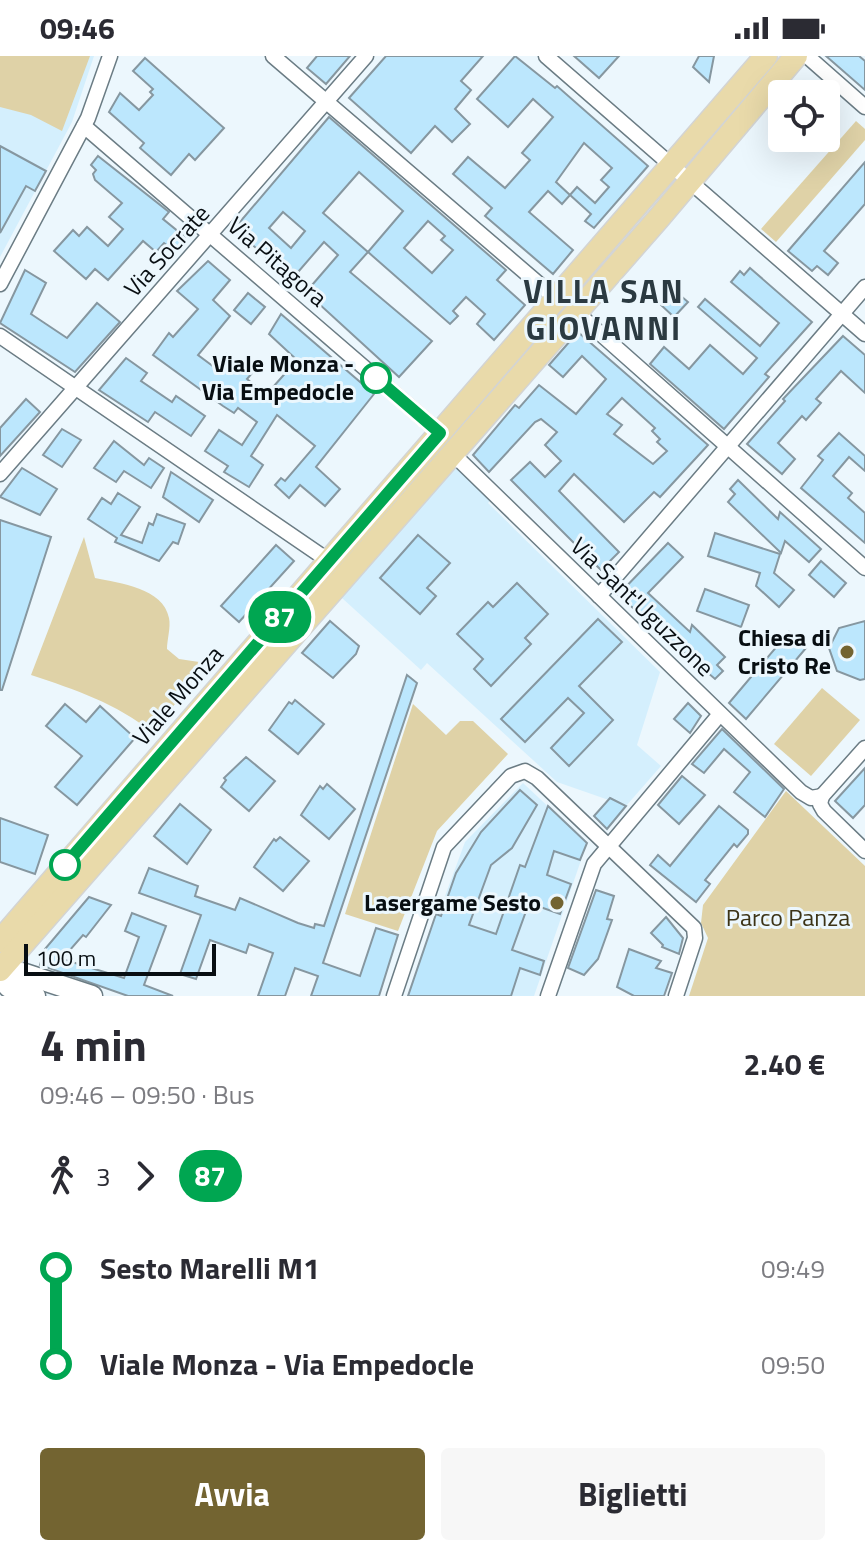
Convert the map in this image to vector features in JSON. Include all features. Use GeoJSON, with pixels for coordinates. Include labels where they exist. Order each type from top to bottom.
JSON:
{"type":"FeatureCollection","features":[{"type":"Feature","properties":{"kind":"main road","name":"Viale Monza"},"geometry":{"type":"LineString","coordinates":[[59,887],[446,442],[554,297],[766,56]]}},
{"type":"Feature","properties":{"kind":"main road","name":"Viale Monza"},"geometry":{"type":"LineString","coordinates":[[59,887],[329,561],[576,312],[796,56]]}},
{"type":"Feature","properties":{"kind":"main road"},"geometry":{"type":"LineString","coordinates":[[0,941],[59,887]]}},
{"type":"Feature","properties":{"kind":"main road"},"geometry":{"type":"LineString","coordinates":[[0,973],[59,887]]}},
{"type":"Feature","properties":{"kind":"street"},"geometry":{"type":"LineString","coordinates":[[0,284],[84,126],[110,56]]}},
{"type":"Feature","properties":{"kind":"street"},"geometry":{"type":"LineString","coordinates":[[273,56],[554,297]]}},
{"type":"Feature","properties":{"kind":"street","name":"Via Socrate"},"geometry":{"type":"LineString","coordinates":[[0,474],[366,56]]}},
{"type":"Feature","properties":{"kind":"street"},"geometry":{"type":"LineString","coordinates":[[546,56],[865,334]]}},
{"type":"Feature","properties":{"kind":"street"},"geometry":{"type":"LineString","coordinates":[[807,56],[865,107]]}},
{"type":"Feature","properties":{"kind":"street","name":"Via Pitagora"},"geometry":{"type":"LineString","coordinates":[[84,126],[446,442]]}},
{"type":"Feature","properties":{"kind":"street"},"geometry":{"type":"LineString","coordinates":[[599,596],[865,287]]}},
{"type":"Feature","properties":{"kind":"street"},"geometry":{"type":"LineString","coordinates":[[576,312],[727,449],[865,568]]}},
{"type":"Feature","properties":{"kind":"street"},"geometry":{"type":"LineString","coordinates":[[0,336],[329,561]]}},
{"type":"Feature","properties":{"kind":"street","name":"Via Sant'Uguzzone"},"geometry":{"type":"LineString","coordinates":[[446,442],[801,792],[811,798],[822,796]]}},
{"type":"Feature","properties":{"kind":"street"},"geometry":{"type":"LineString","coordinates":[[548,996],[590,872],[720,714]]}},
{"type":"Feature","properties":{"kind":"street"},"geometry":{"type":"LineString","coordinates":[[865,748],[822,796],[820,804],[865,851]]}},
{"type":"Feature","properties":{"kind":"street"},"geometry":{"type":"LineString","coordinates":[[394,996],[444,847],[517,772],[531,773],[694,928],[695,938],[676,996]]}},
{"type":"Feature","properties":{"kind":"street"},"geometry":{"type":"LineString","coordinates":[[0,973],[9,987],[35,996]]}},
{"type":"Feature","properties":{"kind":"street"},"geometry":{"type":"LineString","coordinates":[[0,973],[22,973],[92,996]]}},
{"type":"Feature","properties":{"kind":"shaded area"},"geometry":{"type":"Polygon","coordinates":[[[0,56],[94,56],[72,122],[0,257],[0,56]]]}},
{"type":"Feature","properties":{"kind":"shaded area"},"geometry":{"type":"Polygon","coordinates":[[[451,452],[495,495],[488,503],[660,672],[637,745],[661,766],[626,806],[557,782],[427,663],[421,670],[331,588],[451,452]]]}},
{"type":"Feature","properties":{"kind":"shaded area"},"geometry":{"type":"Polygon","coordinates":[[[523,783],[587,843],[534,996],[408,996],[465,842],[523,783]]]}},
{"type":"Feature","properties":{"kind":"green space"},"geometry":{"type":"Polygon","coordinates":[[[0,56],[90,56],[62,131],[31,115],[0,107],[0,56]]]}},
{"type":"Feature","properties":{"kind":"green space"},"geometry":{"type":"Polygon","coordinates":[[[856,121],[865,129],[865,140],[776,242],[761,229],[829,152],[840,152],[840,139],[856,121]]]}},
{"type":"Feature","properties":{"kind":"green space"},"geometry":{"type":"Polygon","coordinates":[[[84,537],[95,578],[150,593],[165,608],[169,618],[167,649],[179,659],[206,663],[153,733],[110,705],[31,675],[84,537]]]}},
{"type":"Feature","properties":{"kind":"green space"},"geometry":{"type":"Polygon","coordinates":[[[822,688],[860,720],[811,776],[774,744],[822,688]]]}},
{"type":"Feature","properties":{"kind":"green space"},"geometry":{"type":"Polygon","coordinates":[[[413,704],[446,735],[460,721],[473,721],[508,754],[437,831],[398,931],[345,914],[413,704]]]}},
{"type":"Feature","properties":{"kind":"green space","name":"Parco Panza"},"geometry":{"type":"Polygon","coordinates":[[[786,791],[865,866],[865,996],[689,996],[708,938],[701,923],[703,905],[786,791]]]}},
{"type":"Feature","properties":{"kind":"building"},"geometry":{"type":"Polygon","coordinates":[[[317,56],[350,56],[326,84],[307,68],[317,56]]]}},
{"type":"Feature","properties":{"kind":"building"},"geometry":{"type":"Polygon","coordinates":[[[386,56],[483,56],[461,81],[471,90],[455,109],[470,124],[452,142],[435,126],[411,153],[349,98],[386,56]]]}},
{"type":"Feature","properties":{"kind":"building"},"geometry":{"type":"Polygon","coordinates":[[[515,56],[555,88],[557,86],[648,166],[594,228],[585,221],[591,214],[570,195],[562,204],[548,191],[529,212],[573,250],[553,274],[485,216],[492,208],[453,174],[468,157],[505,188],[530,160],[522,153],[553,117],[533,99],[508,127],[477,99],[515,56]],[[584,143],[556,182],[570,195],[577,187],[595,203],[609,187],[601,180],[612,168],[584,143]]]}},
{"type":"Feature","properties":{"kind":"building"},"geometry":{"type":"Polygon","coordinates":[[[574,56],[619,56],[599,78],[574,56]]]}},
{"type":"Feature","properties":{"kind":"building"},"geometry":{"type":"Polygon","coordinates":[[[699,56],[714,56],[709,82],[693,67],[699,56]]]}},
{"type":"Feature","properties":{"kind":"building"},"geometry":{"type":"Polygon","coordinates":[[[826,56],[859,56],[865,61],[865,90],[826,56]]]}},
{"type":"Feature","properties":{"kind":"building"},"geometry":{"type":"Polygon","coordinates":[[[145,58],[224,128],[195,160],[189,154],[171,175],[140,148],[144,143],[109,112],[120,93],[139,110],[153,95],[150,92],[153,89],[133,71],[145,58]]]}},
{"type":"Feature","properties":{"kind":"building"},"geometry":{"type":"Polygon","coordinates":[[[329,117],[506,270],[497,280],[525,305],[494,340],[477,324],[485,314],[466,297],[453,311],[458,316],[450,324],[368,252],[350,272],[432,341],[399,377],[306,292],[338,255],[324,242],[292,279],[234,229],[329,117]],[[359,172],[323,213],[368,252],[403,211],[359,172]],[[283,212],[269,228],[291,248],[305,231],[283,212]],[[428,221],[404,248],[432,273],[453,250],[441,240],[445,236],[428,221]]]}},
{"type":"Feature","properties":{"kind":"building"},"geometry":{"type":"Polygon","coordinates":[[[0,146],[46,171],[35,191],[26,186],[0,233],[0,146]]]}},
{"type":"Feature","properties":{"kind":"building"},"geometry":{"type":"Polygon","coordinates":[[[98,156],[169,212],[163,219],[185,237],[174,251],[164,243],[156,252],[143,241],[108,280],[95,269],[86,279],[54,251],[73,230],[79,236],[87,227],[108,246],[123,229],[109,217],[122,203],[95,180],[93,174],[96,170],[91,165],[98,156]]]}},
{"type":"Feature","properties":{"kind":"building"},"geometry":{"type":"Polygon","coordinates":[[[865,162],[865,204],[824,251],[838,263],[828,275],[817,266],[812,271],[788,251],[865,162]]]}},
{"type":"Feature","properties":{"kind":"building"},"geometry":{"type":"Polygon","coordinates":[[[208,261],[230,280],[213,300],[230,316],[198,355],[214,367],[227,354],[253,372],[247,379],[266,395],[297,360],[269,334],[281,314],[374,394],[316,467],[340,489],[325,506],[300,485],[289,498],[275,485],[281,478],[285,481],[315,446],[277,415],[251,456],[263,465],[249,487],[224,472],[228,466],[205,451],[219,430],[242,445],[257,422],[238,408],[234,413],[223,406],[153,355],[169,333],[173,337],[198,309],[177,291],[208,261]]]}},
{"type":"Feature","properties":{"kind":"building"},"geometry":{"type":"Polygon","coordinates":[[[750,268],[812,322],[765,374],[769,377],[724,429],[650,364],[664,347],[689,369],[710,345],[743,374],[757,358],[698,307],[705,299],[760,346],[779,323],[731,282],[740,271],[744,275],[750,268]]]}},
{"type":"Feature","properties":{"kind":"building"},"geometry":{"type":"Polygon","coordinates":[[[25,270],[46,283],[31,314],[67,338],[97,303],[120,322],[75,372],[0,323],[25,270]]]}},
{"type":"Feature","properties":{"kind":"building"},"geometry":{"type":"Polygon","coordinates":[[[674,290],[688,302],[674,317],[661,305],[674,290]]]}},
{"type":"Feature","properties":{"kind":"building"},"geometry":{"type":"Polygon","coordinates":[[[248,293],[265,307],[251,324],[234,310],[248,293]]]}},
{"type":"Feature","properties":{"kind":"building"},"geometry":{"type":"Polygon","coordinates":[[[578,332],[708,445],[660,497],[654,492],[624,522],[574,474],[559,491],[619,552],[601,570],[511,480],[530,462],[545,477],[561,461],[545,445],[557,432],[541,419],[535,422],[489,472],[473,455],[515,405],[519,408],[539,385],[576,414],[606,379],[582,356],[563,377],[549,365],[578,332]],[[622,398],[607,414],[622,425],[614,434],[653,464],[667,451],[657,442],[660,439],[652,431],[655,428],[622,398]]]}},
{"type":"Feature","properties":{"kind":"building"},"geometry":{"type":"Polygon","coordinates":[[[843,336],[865,355],[865,393],[841,371],[816,399],[821,403],[806,420],[802,416],[778,443],[795,459],[782,474],[747,444],[785,401],[783,399],[843,336]]]}},
{"type":"Feature","properties":{"kind":"building"},"geometry":{"type":"Polygon","coordinates":[[[126,358],[147,373],[141,381],[172,402],[176,396],[205,416],[191,436],[155,412],[148,422],[99,390],[126,358]]]}},
{"type":"Feature","properties":{"kind":"building"},"geometry":{"type":"Polygon","coordinates":[[[26,399],[40,412],[0,456],[0,428],[26,399]]]}},
{"type":"Feature","properties":{"kind":"building"},"geometry":{"type":"Polygon","coordinates":[[[62,429],[81,440],[62,467],[43,455],[62,429]]]}},
{"type":"Feature","properties":{"kind":"building"},"geometry":{"type":"Polygon","coordinates":[[[839,433],[865,456],[865,471],[849,457],[833,476],[852,493],[848,498],[865,513],[865,543],[801,488],[823,460],[818,456],[839,433]]]}},
{"type":"Feature","properties":{"kind":"building"},"geometry":{"type":"Polygon","coordinates":[[[114,441],[144,465],[149,458],[164,468],[151,488],[124,471],[116,482],[94,468],[114,441]]]}},
{"type":"Feature","properties":{"kind":"building"},"geometry":{"type":"Polygon","coordinates":[[[22,468],[57,489],[40,515],[0,497],[22,468]]]}},
{"type":"Feature","properties":{"kind":"building"},"geometry":{"type":"Polygon","coordinates":[[[171,472],[213,500],[199,522],[163,497],[171,472]]]}},
{"type":"Feature","properties":{"kind":"building"},"geometry":{"type":"Polygon","coordinates":[[[738,480],[778,519],[780,512],[821,549],[809,562],[785,541],[781,553],[728,502],[735,494],[730,489],[738,480]]]}},
{"type":"Feature","properties":{"kind":"building"},"geometry":{"type":"Polygon","coordinates":[[[118,493],[140,507],[121,535],[142,543],[149,523],[153,525],[157,514],[185,524],[178,544],[173,542],[159,561],[115,542],[117,538],[88,519],[102,498],[111,504],[118,493]]]}},
{"type":"Feature","properties":{"kind":"building"},"geometry":{"type":"Polygon","coordinates":[[[0,520],[51,537],[2,690],[0,690],[0,520]]]}},
{"type":"Feature","properties":{"kind":"building"},"geometry":{"type":"Polygon","coordinates":[[[715,533],[780,554],[774,573],[794,590],[779,607],[756,586],[760,573],[708,556],[715,533]]]}},
{"type":"Feature","properties":{"kind":"building"},"geometry":{"type":"Polygon","coordinates":[[[418,535],[450,563],[427,588],[436,596],[420,614],[380,578],[418,535]]]}},
{"type":"Feature","properties":{"kind":"building"},"geometry":{"type":"Polygon","coordinates":[[[668,543],[683,557],[648,593],[690,632],[692,625],[725,657],[717,665],[723,671],[715,679],[618,595],[668,543]]]}},
{"type":"Feature","properties":{"kind":"building"},"geometry":{"type":"Polygon","coordinates":[[[276,545],[294,561],[239,622],[221,606],[276,545]]]}},
{"type":"Feature","properties":{"kind":"building"},"geometry":{"type":"Polygon","coordinates":[[[821,561],[846,583],[834,597],[809,575],[821,561]]]}},
{"type":"Feature","properties":{"kind":"building"},"geometry":{"type":"Polygon","coordinates":[[[517,583],[548,614],[525,638],[531,644],[491,686],[474,669],[483,659],[457,634],[488,602],[493,607],[517,583]]]}},
{"type":"Feature","properties":{"kind":"building"},"geometry":{"type":"Polygon","coordinates":[[[705,589],[749,605],[741,627],[697,611],[705,589]]]}},
{"type":"Feature","properties":{"kind":"building"},"geometry":{"type":"Polygon","coordinates":[[[598,619],[622,642],[579,686],[613,720],[569,766],[551,748],[584,713],[568,698],[525,742],[501,719],[598,619]]]}},
{"type":"Feature","properties":{"kind":"building"},"geometry":{"type":"Polygon","coordinates":[[[330,621],[359,646],[356,654],[333,678],[302,653],[330,621]]]}},
{"type":"Feature","properties":{"kind":"building","name":"Chiesa di Cristo Re"},"geometry":{"type":"Polygon","coordinates":[[[865,621],[865,679],[860,680],[837,671],[829,648],[839,628],[865,621]]]}},
{"type":"Feature","properties":{"kind":"building"},"geometry":{"type":"Polygon","coordinates":[[[789,632],[806,648],[746,719],[729,703],[789,632]]]}},
{"type":"Feature","properties":{"kind":"building"},"geometry":{"type":"Polygon","coordinates":[[[407,675],[417,683],[323,963],[360,976],[376,928],[398,935],[379,996],[311,996],[318,976],[295,968],[285,996],[258,996],[273,953],[249,944],[246,953],[210,940],[196,979],[180,974],[201,915],[139,893],[149,868],[198,886],[195,896],[235,910],[240,898],[298,923],[314,928],[315,924],[324,926],[407,675]]]}},
{"type":"Feature","properties":{"kind":"building"},"geometry":{"type":"Polygon","coordinates":[[[295,700],[324,724],[298,754],[269,730],[289,702],[292,704],[295,700]]]}},
{"type":"Feature","properties":{"kind":"building"},"geometry":{"type":"Polygon","coordinates":[[[688,703],[701,716],[690,733],[674,719],[688,703]]]}},
{"type":"Feature","properties":{"kind":"building"},"geometry":{"type":"Polygon","coordinates":[[[65,704],[86,722],[100,706],[135,738],[77,805],[55,787],[82,756],[46,726],[65,704]]]}},
{"type":"Feature","properties":{"kind":"building"},"geometry":{"type":"Polygon","coordinates":[[[722,729],[784,789],[765,817],[734,792],[750,772],[724,749],[704,773],[692,764],[722,729]]]}},
{"type":"Feature","properties":{"kind":"building"},"geometry":{"type":"Polygon","coordinates":[[[246,757],[275,781],[249,811],[221,787],[226,780],[224,778],[246,757]]]}},
{"type":"Feature","properties":{"kind":"building"},"geometry":{"type":"Polygon","coordinates":[[[865,768],[865,805],[853,818],[835,801],[865,768]]]}},
{"type":"Feature","properties":{"kind":"building"},"geometry":{"type":"Polygon","coordinates":[[[682,776],[705,795],[679,824],[658,805],[682,776]]]}},
{"type":"Feature","properties":{"kind":"building"},"geometry":{"type":"Polygon","coordinates":[[[327,784],[355,809],[329,839],[301,815],[320,786],[323,789],[327,784]]]}},
{"type":"Feature","properties":{"kind":"building"},"geometry":{"type":"Polygon","coordinates":[[[520,790],[537,805],[512,848],[491,865],[469,925],[496,934],[520,865],[525,867],[548,806],[587,843],[580,860],[554,851],[547,875],[571,884],[560,914],[529,903],[512,950],[544,961],[540,975],[520,968],[511,996],[408,996],[436,914],[441,916],[456,873],[481,832],[520,790]]]}},
{"type":"Feature","properties":{"kind":"building"},"geometry":{"type":"Polygon","coordinates":[[[610,798],[626,806],[607,829],[594,816],[610,798]]]}},
{"type":"Feature","properties":{"kind":"building"},"geometry":{"type":"Polygon","coordinates":[[[180,804],[211,830],[187,864],[154,836],[180,804]]]}},
{"type":"Feature","properties":{"kind":"building"},"geometry":{"type":"Polygon","coordinates":[[[719,806],[748,830],[748,834],[737,847],[734,844],[705,880],[710,884],[696,902],[650,865],[658,855],[670,866],[719,806]]]}},
{"type":"Feature","properties":{"kind":"building"},"geometry":{"type":"Polygon","coordinates":[[[0,818],[48,835],[35,874],[0,862],[0,818]]]}},
{"type":"Feature","properties":{"kind":"building"},"geometry":{"type":"Polygon","coordinates":[[[280,837],[309,861],[283,891],[254,867],[274,839],[276,841],[280,837]]]}},
{"type":"Feature","properties":{"kind":"building"},"geometry":{"type":"Polygon","coordinates":[[[596,890],[614,896],[607,919],[612,920],[598,959],[584,975],[568,968],[596,890]]]}},
{"type":"Feature","properties":{"kind":"building"},"geometry":{"type":"Polygon","coordinates":[[[89,897],[111,905],[86,937],[83,935],[62,959],[124,978],[139,937],[125,931],[132,913],[166,926],[144,985],[173,996],[128,996],[40,965],[45,949],[89,897]]]}},
{"type":"Feature","properties":{"kind":"building"},"geometry":{"type":"Polygon","coordinates":[[[666,917],[683,938],[679,954],[662,947],[651,933],[666,917]]]}},
{"type":"Feature","properties":{"kind":"building"},"geometry":{"type":"Polygon","coordinates":[[[629,949],[661,961],[656,968],[672,973],[664,996],[634,996],[617,987],[629,949]]]}},
{"type":"Feature","properties":{"kind":"bus line","name":"87"},"geometry":{"type":"LineString","coordinates":[[65,865],[440,433],[376,378]]}},
{"type":"Feature","properties":{"kind":"place","name":"Viale Monza - Via Empedocle"},"geometry":{"type":"Point","coordinates":[376,378]}},
{"type":"Feature","properties":{"kind":"place","name":"Chiesa di Cristo Re"},"geometry":{"type":"Point","coordinates":[847,652]}},
{"type":"Feature","properties":{"kind":"place","name":"Lasergame Sesto"},"geometry":{"type":"Point","coordinates":[557,903]}},
{"type":"Feature","properties":{"kind":"district","name":"VILLA SAN GIOVANNI"},"geometry":{"type":"Point","coordinates":[604,310]}}]}
